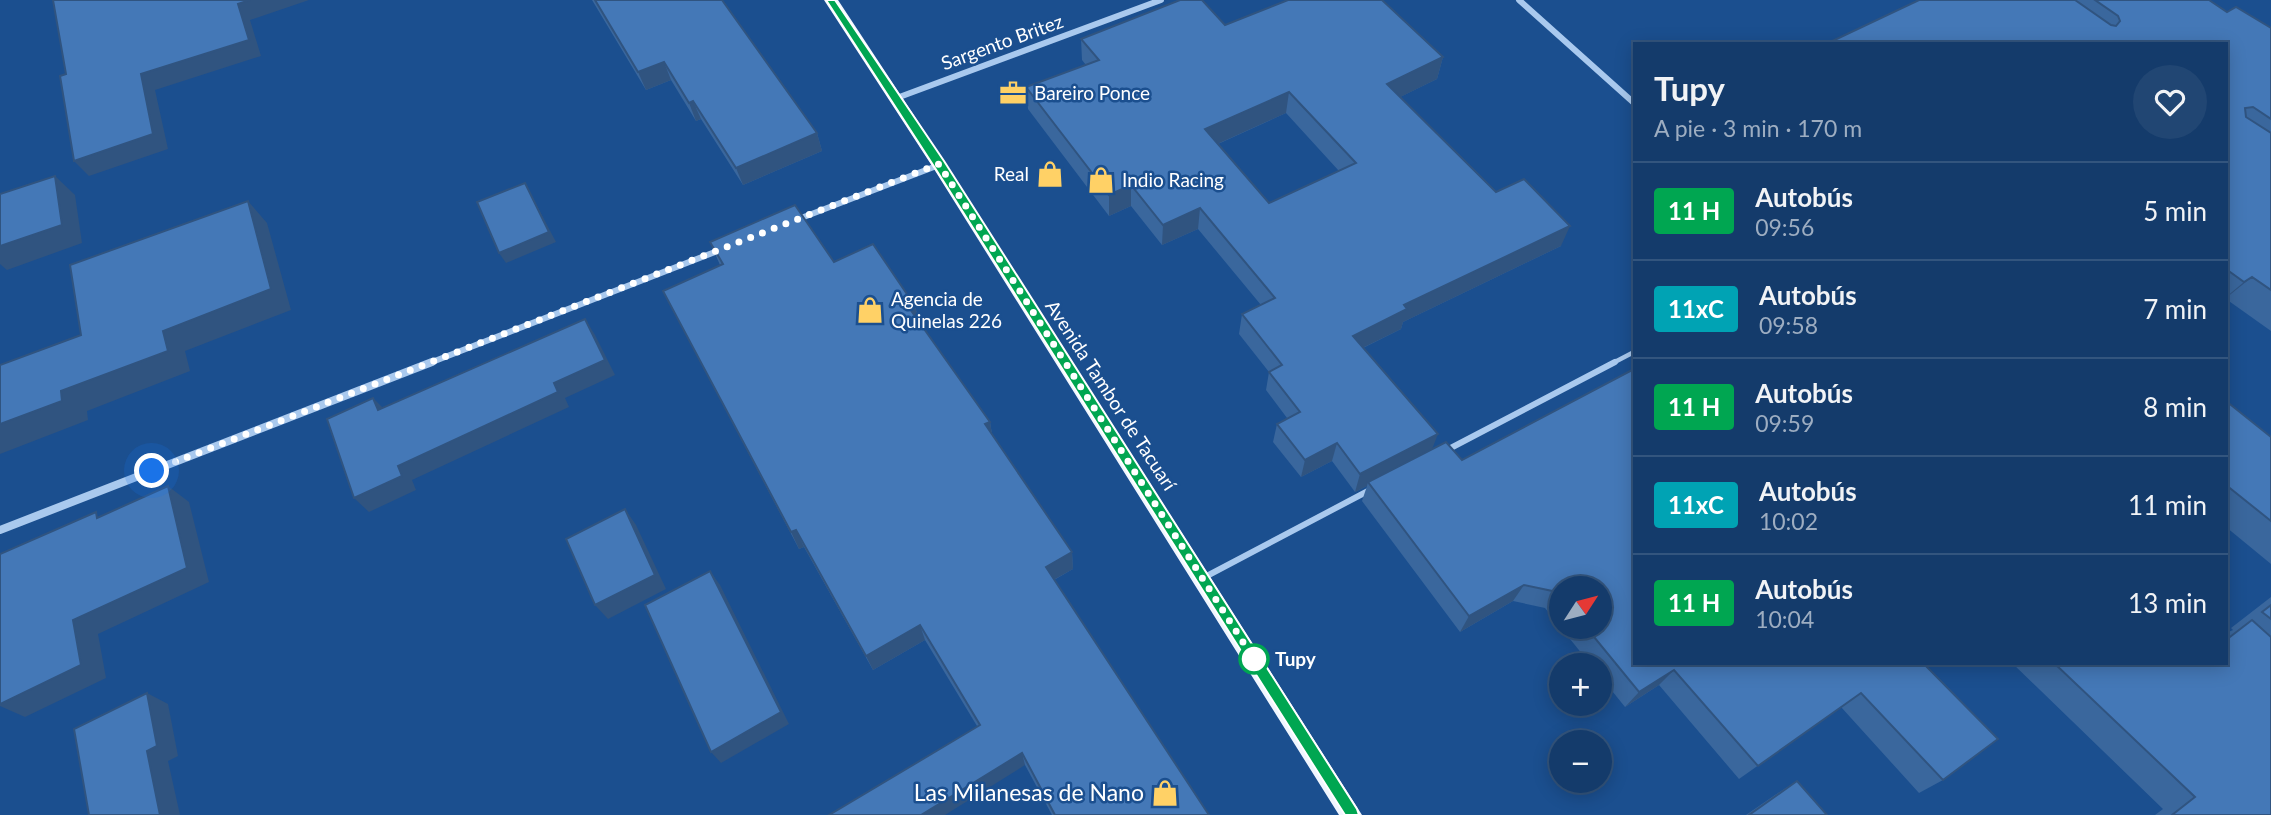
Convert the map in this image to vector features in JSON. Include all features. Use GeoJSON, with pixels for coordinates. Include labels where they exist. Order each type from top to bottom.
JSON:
{"type":"FeatureCollection","features":[{"type":"Feature","properties":{"kind":"main road","name":"Avenida Tambor de Tacuarí"},"geometry":{"type":"LineString","coordinates":[[831,0],[939,164],[1351,815]]}},
{"type":"Feature","properties":{"kind":"street","name":"Sargento Britez"},"geometry":{"type":"LineString","coordinates":[[894,99],[1161,0]]}},
{"type":"Feature","properties":{"kind":"street"},"geometry":{"type":"LineString","coordinates":[[1519,0],[1633,102]]}},
{"type":"Feature","properties":{"kind":"street"},"geometry":{"type":"LineString","coordinates":[[785,225],[939,164]]}},
{"type":"Feature","properties":{"kind":"street"},"geometry":{"type":"LineString","coordinates":[[0,530],[733,245]]}},
{"type":"Feature","properties":{"kind":"lane"},"geometry":{"type":"LineString","coordinates":[[1438,455],[1633,353]]}},
{"type":"Feature","properties":{"kind":"lane"},"geometry":{"type":"LineString","coordinates":[[1203,578],[1377,487]]}},
{"type":"Feature","properties":{"kind":"building"},"geometry":{"type":"Polygon","coordinates":[[[53,0],[250,0],[238,4],[249,40],[141,74],[153,134],[74,161],[60,76],[66,74],[53,0]]]}},
{"type":"Feature","properties":{"kind":"building"},"geometry":{"type":"Polygon","coordinates":[[[595,0],[722,0],[817,133],[736,168],[693,101],[689,103],[664,62],[638,72],[595,0]]]}},
{"type":"Feature","properties":{"kind":"building"},"geometry":{"type":"Polygon","coordinates":[[[1180,0],[1202,0],[1225,25],[1288,0],[1382,0],[1443,57],[1387,84],[1496,192],[1524,179],[1570,226],[1404,305],[1407,309],[1353,336],[1438,434],[1360,474],[1337,443],[1305,460],[1277,424],[1300,412],[1269,372],[1282,365],[1242,314],[1275,298],[1200,208],[1163,225],[1131,185],[1109,195],[1026,87],[1099,60],[1081,39],[1180,0]],[[1289,92],[1205,129],[1269,203],[1356,163],[1289,92]]]}},
{"type":"Feature","properties":{"kind":"building"},"geometry":{"type":"Polygon","coordinates":[[[1919,0],[2075,0],[2116,26],[2120,21],[2118,16],[2095,0],[2209,0],[2227,12],[2236,7],[2271,28],[2271,119],[2253,107],[2245,108],[2246,117],[2271,133],[2271,290],[2252,277],[2244,282],[2228,270],[2228,42],[1830,42],[1919,0]]]}},
{"type":"Feature","properties":{"kind":"building"},"geometry":{"type":"Polygon","coordinates":[[[55,176],[62,225],[0,246],[0,194],[55,176]]]}},
{"type":"Feature","properties":{"kind":"building"},"geometry":{"type":"Polygon","coordinates":[[[525,183],[549,232],[499,253],[477,202],[525,183]]]}},
{"type":"Feature","properties":{"kind":"building"},"geometry":{"type":"Polygon","coordinates":[[[248,201],[271,289],[163,331],[168,351],[61,391],[62,401],[0,424],[0,365],[81,335],[70,265],[248,201]]]}},
{"type":"Feature","properties":{"kind":"building"},"geometry":{"type":"Polygon","coordinates":[[[795,205],[834,262],[873,244],[915,306],[910,309],[990,422],[985,424],[1072,552],[1046,567],[1209,815],[1055,815],[1022,753],[921,815],[829,815],[980,725],[920,625],[866,656],[796,530],[791,532],[663,291],[723,264],[710,242],[795,205]]]}},
{"type":"Feature","properties":{"kind":"building"},"geometry":{"type":"Polygon","coordinates":[[[585,319],[605,360],[554,383],[558,392],[398,466],[402,476],[354,498],[327,419],[373,398],[378,410],[585,319]]]}},
{"type":"Feature","properties":{"kind":"building"},"geometry":{"type":"Polygon","coordinates":[[[1633,370],[1633,665],[1925,665],[1998,739],[1943,780],[1861,693],[1758,766],[1674,670],[1639,692],[1612,659],[1612,653],[1607,653],[1596,639],[1612,639],[1612,576],[1549,576],[1549,590],[1524,585],[1469,616],[1368,482],[1446,442],[1462,460],[1633,370]]]}},
{"type":"Feature","properties":{"kind":"building"},"geometry":{"type":"Polygon","coordinates":[[[2228,403],[2271,437],[2271,521],[2228,487],[2228,403]]]}},
{"type":"Feature","properties":{"kind":"building"},"geometry":{"type":"Polygon","coordinates":[[[168,486],[187,568],[73,620],[81,665],[0,704],[0,554],[96,512],[97,518],[168,486]]]}},
{"type":"Feature","properties":{"kind":"building"},"geometry":{"type":"Polygon","coordinates":[[[625,509],[655,575],[595,605],[566,539],[625,509]]]}},
{"type":"Feature","properties":{"kind":"building"},"geometry":{"type":"Polygon","coordinates":[[[710,571],[781,712],[711,752],[645,605],[710,571]]]}},
{"type":"Feature","properties":{"kind":"building"},"geometry":{"type":"Polygon","coordinates":[[[2271,605],[2271,619],[2262,612],[2271,605]]]}},
{"type":"Feature","properties":{"kind":"building"},"geometry":{"type":"Polygon","coordinates":[[[2252,620],[2271,637],[2271,815],[2172,815],[2195,797],[2056,665],[2228,665],[2228,638],[2252,620]]]}},
{"type":"Feature","properties":{"kind":"building"},"geometry":{"type":"Polygon","coordinates":[[[147,693],[157,746],[147,751],[160,815],[89,815],[74,729],[147,693]]]}},
{"type":"Feature","properties":{"kind":"building"},"geometry":{"type":"Polygon","coordinates":[[[1797,781],[1827,815],[1749,815],[1797,781]]]}},
{"type":"Feature","properties":{"kind":"bus line"},"geometry":{"type":"LineString","coordinates":[[831,0],[939,164],[1351,815]]}},
{"type":"Feature","properties":{"kind":"place","name":"Bareiro Ponce"},"geometry":{"type":"Point","coordinates":[1013,93]}},
{"type":"Feature","properties":{"kind":"place","name":"Real"},"geometry":{"type":"Point","coordinates":[1050,174]}},
{"type":"Feature","properties":{"kind":"place","name":"Indio Racing"},"geometry":{"type":"Point","coordinates":[1101,180]}},
{"type":"Feature","properties":{"kind":"place","name":"Agencia de Quinelas 226"},"geometry":{"type":"Point","coordinates":[870,310]}},
{"type":"Feature","properties":{"kind":"place","name":"Tupy"},"geometry":{"type":"Point","coordinates":[1254,659]}},
{"type":"Feature","properties":{"kind":"place","name":"Las Milanesas de Nano"},"geometry":{"type":"Point","coordinates":[1165,793]}},
{"type":"Feature","properties":{"kind":"route"},"geometry":{"type":"LineString","coordinates":[[152,471],[939,164],[1255,661],[1254,659]]}}]}
